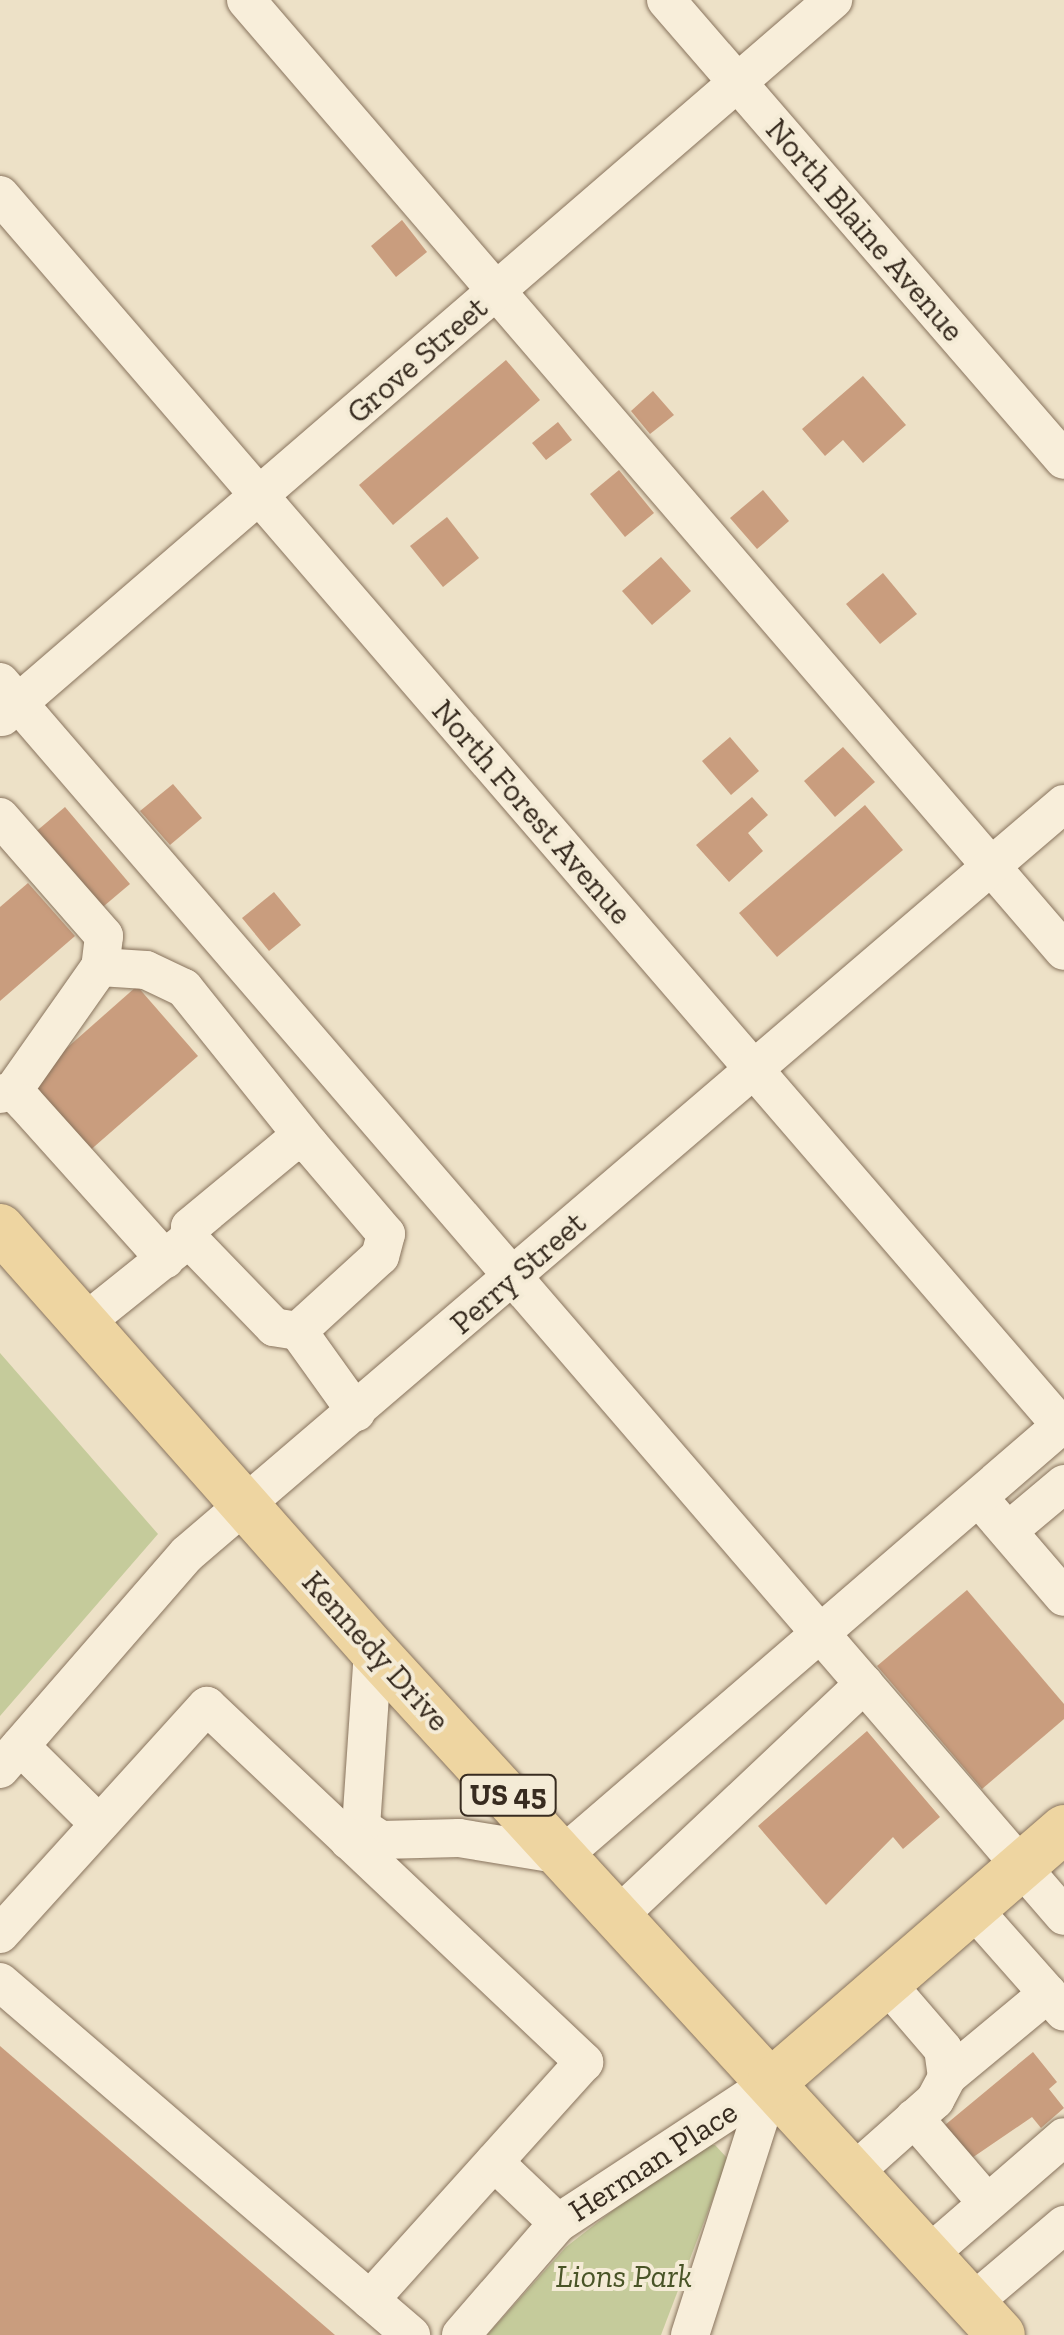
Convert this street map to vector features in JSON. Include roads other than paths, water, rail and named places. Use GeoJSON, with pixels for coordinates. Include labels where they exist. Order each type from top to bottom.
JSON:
{"type":"FeatureCollection","features":[{"type":"Feature","properties":{"kind":"main road","name":"Kennedy Drive"},"geometry":{"type":"LineString","coordinates":[[0,1228],[373,1650],[986,2319]]}},
{"type":"Feature","properties":{"kind":"main road"},"geometry":{"type":"LineString","coordinates":[[771,2083],[1064,1830]]}},
{"type":"Feature","properties":{"kind":"street"},"geometry":{"type":"LineString","coordinates":[[246,0],[1064,950]]}},
{"type":"Feature","properties":{"kind":"street","name":"North Blaine Avenue"},"geometry":{"type":"LineString","coordinates":[[666,0],[1064,460]]}},
{"type":"Feature","properties":{"kind":"street","name":"Grove Street"},"geometry":{"type":"LineString","coordinates":[[6,701],[259,495],[833,0]]}},
{"type":"Feature","properties":{"kind":"street","name":"North Forest Avenue"},"geometry":{"type":"LineString","coordinates":[[0,194],[1063,1426]]}},
{"type":"Feature","properties":{"kind":"street"},"geometry":{"type":"LineString","coordinates":[[6,701],[513,1277],[1064,1916]]}},
{"type":"Feature","properties":{"kind":"street","name":"Perry Street"},"geometry":{"type":"LineString","coordinates":[[10,1758],[187,1554],[1064,804]]}},
{"type":"Feature","properties":{"kind":"street"},"geometry":{"type":"LineString","coordinates":[[0,817],[104,936],[100,967],[7,1092],[177,1249],[274,1327],[298,1331],[356,1412]]}},
{"type":"Feature","properties":{"kind":"street"},"geometry":{"type":"LineString","coordinates":[[100,967],[146,970],[184,988],[386,1234],[380,1256],[298,1331]]}},
{"type":"Feature","properties":{"kind":"street"},"geometry":{"type":"LineString","coordinates":[[84,1324],[177,1249],[190,1227],[282,1146],[310,1144]]}},
{"type":"Feature","properties":{"kind":"street"},"geometry":{"type":"LineString","coordinates":[[355,1834],[381,1840],[459,1838],[564,1855],[1063,1426]]}},
{"type":"Feature","properties":{"kind":"street"},"geometry":{"type":"LineString","coordinates":[[1008,1532],[1064,1484]]}},
{"type":"Feature","properties":{"kind":"street"},"geometry":{"type":"LineString","coordinates":[[979,1498],[1064,1597]]}},
{"type":"Feature","properties":{"kind":"street"},"geometry":{"type":"LineString","coordinates":[[355,1834],[373,1650]]}},
{"type":"Feature","properties":{"kind":"street"},"geometry":{"type":"LineString","coordinates":[[619,1915],[864,1684]]}},
{"type":"Feature","properties":{"kind":"street"},"geometry":{"type":"LineString","coordinates":[[0,1934],[207,1706],[355,1834],[584,2062],[370,2300]]}},
{"type":"Feature","properties":{"kind":"street"},"geometry":{"type":"LineString","coordinates":[[10,1758],[99,1824]]}},
{"type":"Feature","properties":{"kind":"street"},"geometry":{"type":"LineString","coordinates":[[853,2173],[914,2118],[947,2077],[1056,2003],[973,1909]]}},
{"type":"Feature","properties":{"kind":"street"},"geometry":{"type":"LineString","coordinates":[[0,1982],[410,2335]]}},
{"type":"Feature","properties":{"kind":"street"},"geometry":{"type":"LineString","coordinates":[[887,1984],[943,2050],[947,2077]]}},
{"type":"Feature","properties":{"kind":"street"},"geometry":{"type":"LineString","coordinates":[[690,2335],[771,2083]]}},
{"type":"Feature","properties":{"kind":"street","name":"Herman Place"},"geometry":{"type":"LineString","coordinates":[[461,2335],[558,2223],[771,2083]]}},
{"type":"Feature","properties":{"kind":"street"},"geometry":{"type":"LineString","coordinates":[[914,2118],[987,2203]]}},
{"type":"Feature","properties":{"kind":"street"},"geometry":{"type":"LineString","coordinates":[[928,2255],[1064,2136]]}},
{"type":"Feature","properties":{"kind":"street"},"geometry":{"type":"LineString","coordinates":[[494,2162],[558,2223]]}},
{"type":"Feature","properties":{"kind":"street"},"geometry":{"type":"LineString","coordinates":[[986,2319],[1064,2225]]}},
{"type":"Feature","properties":{"kind":"park label","name":"Lions Park"},"geometry":{"type":"Point","coordinates":[624,2276]}}]}
